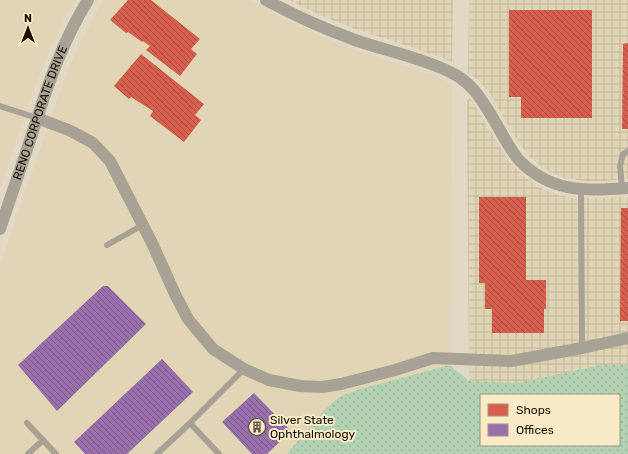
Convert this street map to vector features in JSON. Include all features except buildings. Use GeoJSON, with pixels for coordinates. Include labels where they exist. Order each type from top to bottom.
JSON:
{"type":"FeatureCollection","features":[{"type":"Feature","properties":{"kind":"street","name":"RENO CORPORATE DRIVE"},"geometry":{"type":"LineString","coordinates":[[0,229],[48,83],[70,32],[88,0]]}},
{"type":"Feature","properties":{"kind":"street"},"geometry":{"type":"LineString","coordinates":[[274,2],[327,29],[431,64],[451,72],[465,81],[476,92],[518,158],[529,169],[546,180],[561,186],[581,190],[625,188]]}},
{"type":"Feature","properties":{"kind":"street"},"geometry":{"type":"LineString","coordinates":[[37,118],[71,131],[93,143],[110,161],[143,225],[188,320],[213,349],[244,369],[269,380],[300,386],[322,387],[341,384],[395,370],[433,358],[512,361],[628,338]]}},
{"type":"Feature","properties":{"kind":"lane"},"geometry":{"type":"LineString","coordinates":[[0,106],[37,118]]}},
{"type":"Feature","properties":{"kind":"lane"},"geometry":{"type":"LineString","coordinates":[[625,188],[620,166],[623,154],[628,151]]}},
{"type":"Feature","properties":{"kind":"lane"},"geometry":{"type":"LineString","coordinates":[[581,190],[582,348]]}},
{"type":"Feature","properties":{"kind":"lane"},"geometry":{"type":"LineString","coordinates":[[107,245],[143,225]]}},
{"type":"Feature","properties":{"kind":"lane"},"geometry":{"type":"LineString","coordinates":[[157,454],[244,369]]}},
{"type":"Feature","properties":{"kind":"lane"},"geometry":{"type":"LineString","coordinates":[[27,423],[56,454]]}},
{"type":"Feature","properties":{"kind":"lane"},"geometry":{"type":"LineString","coordinates":[[190,423],[219,454]]}},
{"type":"Feature","properties":{"kind":"lane"},"geometry":{"type":"LineString","coordinates":[[28,454],[43,440]]}},
{"type":"Feature","properties":{"kind":"shaded area"},"geometry":{"type":"Polygon","coordinates":[[[0,0],[75,0],[52,45],[37,80],[0,190],[0,0]]]}},
{"type":"Feature","properties":{"kind":"shaded area"},"geometry":{"type":"Polygon","coordinates":[[[103,0],[250,0],[281,18],[352,49],[433,75],[452,85],[450,365],[360,389],[339,397],[324,410],[287,454],[0,454],[0,265],[72,60],[103,0]]]}},
{"type":"Feature","properties":{"kind":"shaded area"},"geometry":{"type":"Polygon","coordinates":[[[289,0],[453,0],[452,62],[349,27],[289,0]]]}},
{"type":"Feature","properties":{"kind":"shaded area"},"geometry":{"type":"Polygon","coordinates":[[[469,0],[628,0],[628,179],[584,181],[562,177],[546,170],[530,157],[518,142],[488,91],[479,81],[468,73],[469,0]]]}},
{"type":"Feature","properties":{"kind":"shaded area"},"geometry":{"type":"Polygon","coordinates":[[[470,98],[508,160],[538,187],[572,198],[628,197],[628,365],[601,365],[517,383],[469,381],[467,101],[470,98]]]}},
{"type":"Feature","properties":{"kind":"green space"},"geometry":{"type":"Polygon","coordinates":[[[450,365],[469,381],[517,383],[601,365],[628,365],[628,454],[287,454],[324,410],[339,397],[360,389],[450,365]]]}},
{"type":"Feature","properties":{"kind":"place","name":"Silver State Ophthalmology"},"geometry":{"type":"Point","coordinates":[257,427]}}]}
